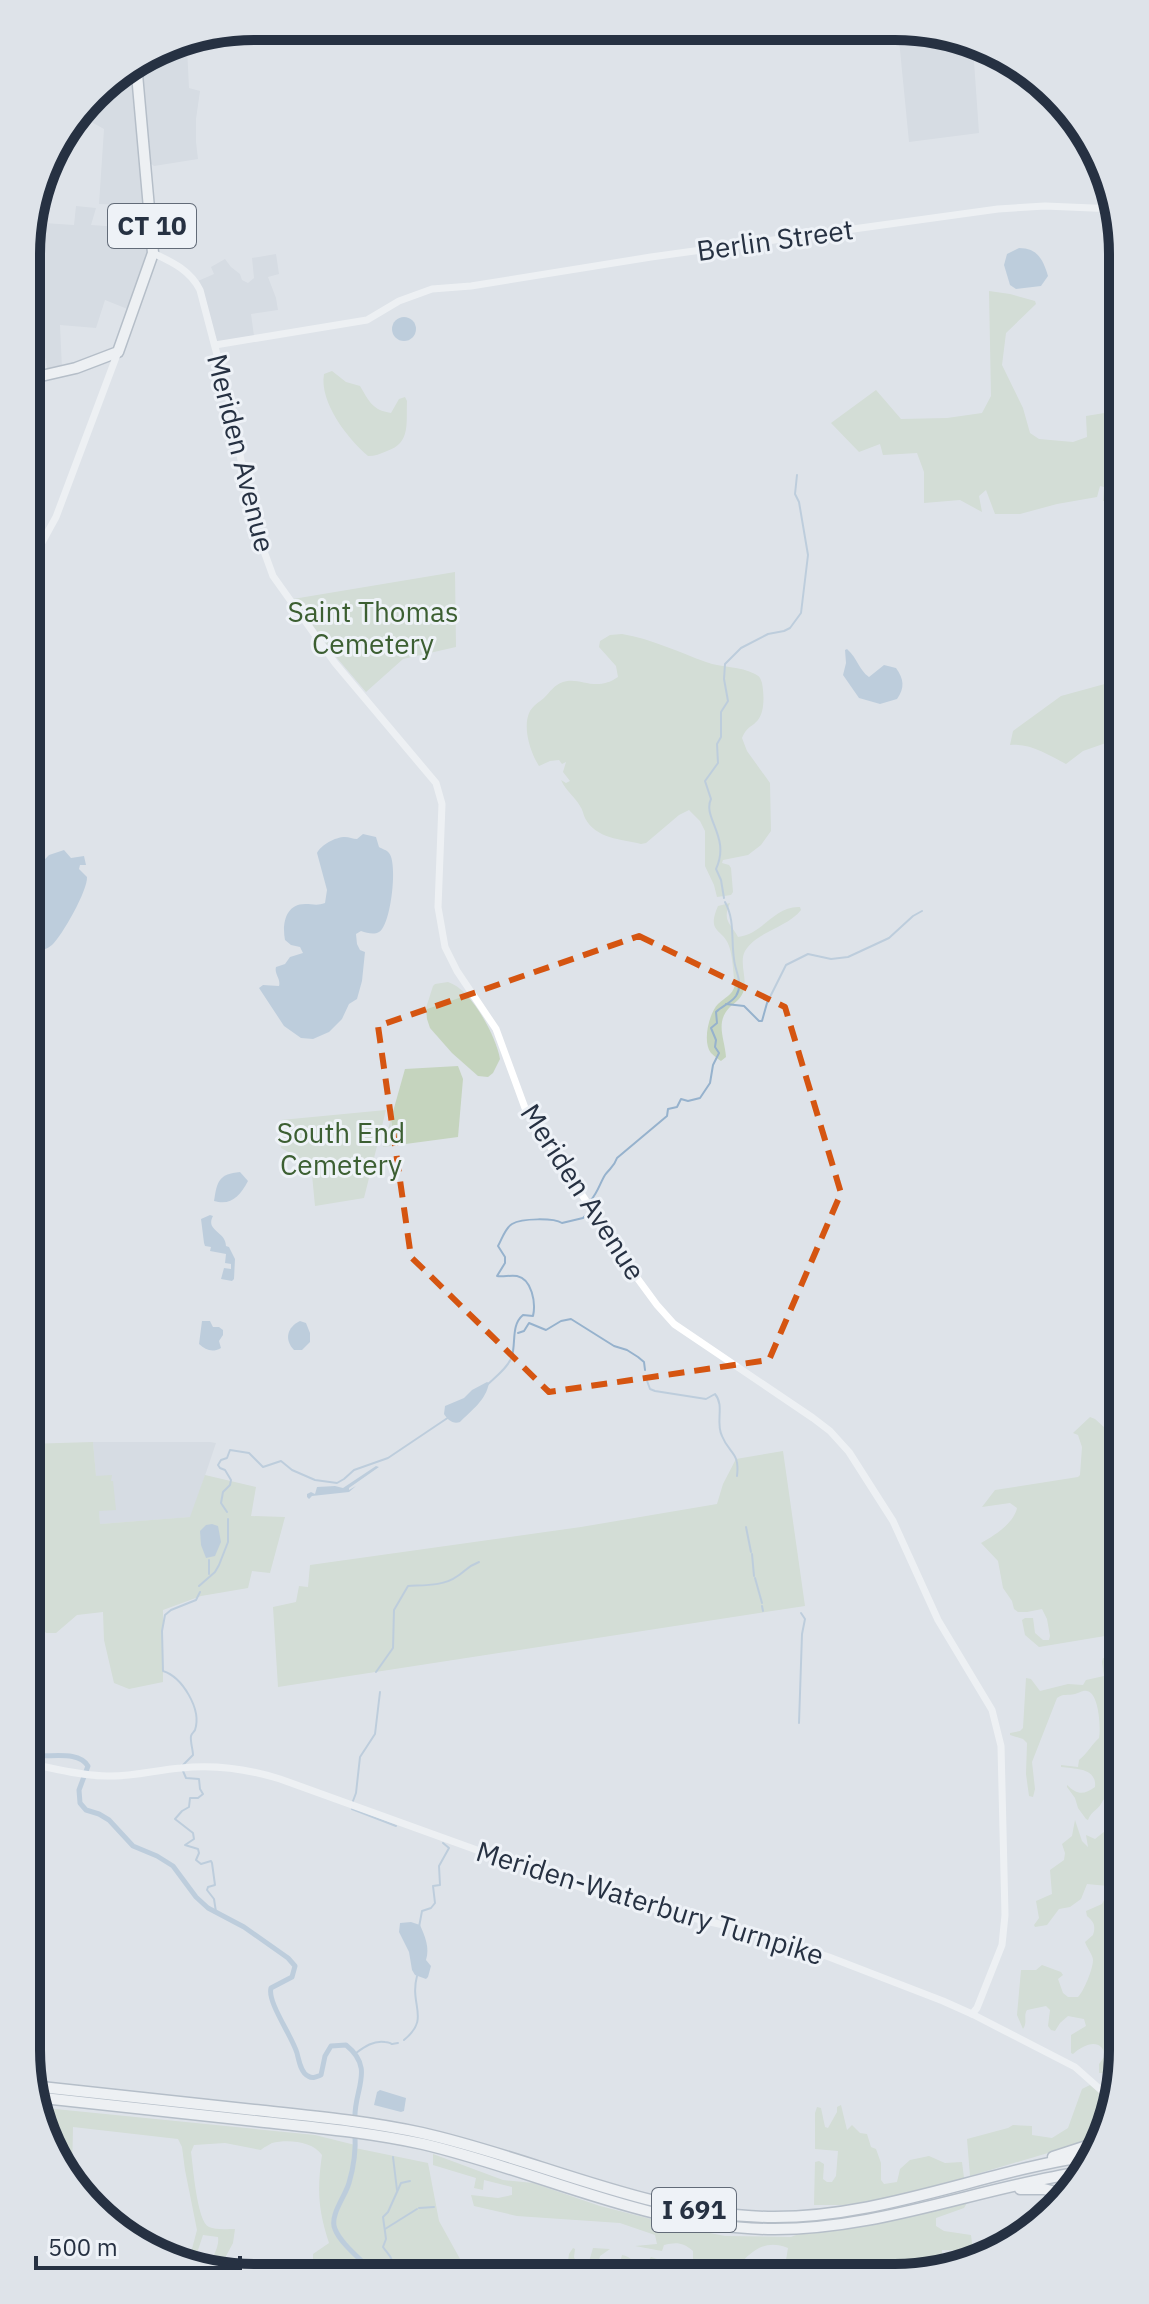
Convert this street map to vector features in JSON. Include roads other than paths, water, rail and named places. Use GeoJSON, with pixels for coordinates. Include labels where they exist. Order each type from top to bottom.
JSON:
{"type":"FeatureCollection","features":[{"type":"Feature","properties":{"kind":"highway","name":"CT 10"},"geometry":{"type":"LineString","coordinates":[[118,352],[153,253],[137,75]]}},
{"type":"Feature","properties":{"kind":"highway"},"geometry":{"type":"LineString","coordinates":[[40,376],[76,368],[118,352]]}},
{"type":"Feature","properties":{"kind":"highway","name":"I 691"},"geometry":{"type":"LineString","coordinates":[[43,2087],[345,2125],[420,2138],[434,2147],[654,2212],[729,2227],[824,2227],[1068,2175]]}},
{"type":"Feature","properties":{"kind":"highway","name":"I 691"},"geometry":{"type":"LineString","coordinates":[[46,2098],[345,2125]]}},
{"type":"Feature","properties":{"kind":"highway","name":"I 691"},"geometry":{"type":"LineString","coordinates":[[420,2138],[432,2135],[664,2204],[731,2215],[783,2217],[870,2207],[1080,2157]]}},
{"type":"Feature","properties":{"kind":"highway"},"geometry":{"type":"LineString","coordinates":[[990,2177],[1086,2146]]}},
{"type":"Feature","properties":{"kind":"highway"},"geometry":{"type":"LineString","coordinates":[[982,2194],[1031,2188],[1054,2192]]}},
{"type":"Feature","properties":{"kind":"main road","name":"Berlin Street"},"geometry":{"type":"LineString","coordinates":[[215,345],[367,320],[399,301],[436,289],[998,209],[1038,206],[1104,209]]}},
{"type":"Feature","properties":{"kind":"main road","name":"Meriden Avenue"},"geometry":{"type":"LineString","coordinates":[[153,253],[181,268],[198,285],[230,404],[253,521],[273,576],[335,663],[436,783],[441,794],[438,907],[442,939],[457,971],[496,1029],[525,1108],[632,1271],[674,1324],[819,1422],[855,1459],[893,1521],[938,1620],[992,1710],[1001,1746],[1005,1915],[1002,1945],[976,2011],[972,2014]]}},
{"type":"Feature","properties":{"kind":"main road"},"geometry":{"type":"LineString","coordinates":[[40,546],[56,517],[118,352]]}},
{"type":"Feature","properties":{"kind":"main road","name":"Meriden-Waterbury Turnpike"},"geometry":{"type":"LineString","coordinates":[[40,1766],[86,1774],[123,1776],[183,1767],[237,1769],[280,1779],[610,1897],[768,1936],[917,1991],[972,2014],[1072,2065],[1105,2093]]}},
{"type":"Feature","properties":{"kind":"water"},"geometry":{"type":"Polygon","coordinates":[[[1019,248],[1035,252],[1041,260],[1048,276],[1041,286],[1016,289],[1010,285],[1004,265],[1007,254],[1019,248]]]}},
{"type":"Feature","properties":{"kind":"water"},"geometry":{"type":"Polygon","coordinates":[[[404,317],[415,324],[416,329],[409,340],[404,341],[393,334],[392,329],[399,318],[404,317]]]}},
{"type":"Feature","properties":{"kind":"water"},"geometry":{"type":"Polygon","coordinates":[[[847,649],[869,677],[884,665],[896,668],[902,684],[897,699],[880,704],[859,698],[843,675],[847,649]]]}},
{"type":"Feature","properties":{"kind":"water"},"geometry":{"type":"Polygon","coordinates":[[[363,834],[376,837],[379,847],[388,852],[392,859],[393,881],[387,918],[379,932],[361,931],[356,934],[360,950],[365,952],[357,999],[349,1004],[342,1019],[329,1032],[313,1039],[301,1038],[284,1026],[259,988],[263,985],[279,986],[276,967],[285,964],[290,957],[303,953],[300,947],[285,940],[284,928],[289,911],[298,905],[325,903],[327,890],[317,853],[319,850],[337,838],[357,839],[363,834]]]}},
{"type":"Feature","properties":{"kind":"water"},"geometry":{"type":"Polygon","coordinates":[[[64,850],[71,858],[84,856],[86,865],[80,865],[79,869],[87,877],[74,912],[52,945],[40,951],[40,864],[49,855],[64,850]]]}},
{"type":"Feature","properties":{"kind":"water"},"geometry":{"type":"Polygon","coordinates":[[[240,1172],[248,1181],[238,1195],[230,1201],[214,1201],[220,1180],[240,1172]]]}},
{"type":"Feature","properties":{"kind":"water"},"geometry":{"type":"Polygon","coordinates":[[[213,1216],[212,1225],[235,1259],[232,1281],[221,1279],[224,1268],[231,1269],[231,1264],[225,1263],[226,1254],[210,1251],[211,1247],[204,1243],[201,1219],[213,1216]]]}},
{"type":"Feature","properties":{"kind":"water"},"geometry":{"type":"Polygon","coordinates":[[[202,1321],[210,1321],[213,1327],[223,1330],[219,1341],[221,1348],[209,1350],[199,1344],[202,1321]]]}},
{"type":"Feature","properties":{"kind":"water"},"geometry":{"type":"Polygon","coordinates":[[[300,1321],[306,1323],[310,1342],[302,1350],[294,1350],[288,1334],[300,1321]]]}},
{"type":"Feature","properties":{"kind":"water"},"geometry":{"type":"Polygon","coordinates":[[[487,1382],[482,1400],[460,1422],[447,1418],[445,1406],[464,1398],[487,1382]]]}},
{"type":"Feature","properties":{"kind":"water"},"geometry":{"type":"Polygon","coordinates":[[[379,1467],[349,1488],[356,1486],[349,1492],[307,1497],[311,1492],[315,1494],[317,1487],[343,1488],[379,1467]]]}},
{"type":"Feature","properties":{"kind":"water"},"geometry":{"type":"Polygon","coordinates":[[[212,1524],[218,1526],[221,1542],[215,1556],[206,1558],[200,1531],[212,1524]]]}},
{"type":"Feature","properties":{"kind":"water"},"geometry":{"type":"Polygon","coordinates":[[[400,1923],[420,1925],[426,1942],[426,1960],[431,1966],[426,1979],[415,1975],[412,1970],[409,1952],[399,1932],[400,1923]]]}},
{"type":"Feature","properties":{"kind":"water"},"geometry":{"type":"Polygon","coordinates":[[[380,2090],[406,2098],[404,2111],[374,2105],[380,2090]]]}},
{"type":"Feature","properties":{"kind":"waterway"},"geometry":{"type":"LineString","coordinates":[[724,898],[716,869],[720,858],[719,838],[710,813],[711,799],[705,781],[718,763],[721,712],[728,701],[725,664],[741,648],[768,634],[790,628],[801,613],[808,555],[795,494],[797,475]]}},
{"type":"Feature","properties":{"kind":"waterway"},"geometry":{"type":"LineString","coordinates":[[591,1200],[617,1158],[667,1116],[668,1109],[677,1107],[681,1099],[700,1098],[710,1083],[719,1053],[711,1028],[717,1023],[716,1012],[734,998],[739,987],[731,923],[725,902]]}},
{"type":"Feature","properties":{"kind":"waterway"},"geometry":{"type":"LineString","coordinates":[[726,1004],[744,1006],[762,1021],[767,1003],[786,965],[808,954],[831,959],[848,957],[889,938],[922,911]]}},
{"type":"Feature","properties":{"kind":"waterway"},"geometry":{"type":"LineString","coordinates":[[487,1385],[510,1360],[519,1319],[523,1315],[533,1316],[534,1311],[532,1292],[522,1278],[497,1276],[505,1263],[498,1246],[506,1231],[512,1224],[523,1221],[562,1223],[583,1218],[588,1213]]}},
{"type":"Feature","properties":{"kind":"waterway"},"geometry":{"type":"LineString","coordinates":[[518,1333],[524,1331],[529,1323],[546,1330],[571,1319],[638,1357],[644,1362],[645,1370]]}},
{"type":"Feature","properties":{"kind":"waterway"},"geometry":{"type":"LineString","coordinates":[[646,1378],[650,1389],[655,1391],[706,1399],[715,1394],[719,1404],[720,1431],[735,1458],[737,1476]]}},
{"type":"Feature","properties":{"kind":"waterway"},"geometry":{"type":"LineString","coordinates":[[227,1512],[221,1503],[223,1492],[231,1480],[218,1465],[227,1458],[230,1450],[249,1453],[263,1467],[281,1461],[292,1470],[315,1480],[337,1483],[354,1470],[388,1458],[449,1417]]}},
{"type":"Feature","properties":{"kind":"waterway"},"geometry":{"type":"LineString","coordinates":[[199,1586],[219,1565],[228,1542],[228,1519]]}},
{"type":"Feature","properties":{"kind":"waterway"},"geometry":{"type":"LineString","coordinates":[[746,1527],[751,1552]]}},
{"type":"Feature","properties":{"kind":"waterway"},"geometry":{"type":"LineString","coordinates":[[752,1554],[754,1576]]}},
{"type":"Feature","properties":{"kind":"waterway"},"geometry":{"type":"LineString","coordinates":[[209,1560],[209,1574]]}},
{"type":"Feature","properties":{"kind":"waterway"},"geometry":{"type":"LineString","coordinates":[[376,1672],[393,1648],[394,1610],[408,1586],[446,1582],[479,1562]]}},
{"type":"Feature","properties":{"kind":"waterway"},"geometry":{"type":"LineString","coordinates":[[755,1578],[762,1603]]}},
{"type":"Feature","properties":{"kind":"waterway"},"geometry":{"type":"LineString","coordinates":[[183,1765],[193,1755],[191,1735],[195,1730],[196,1713],[183,1687],[163,1671],[162,1631],[165,1615],[196,1600],[200,1592]]}},
{"type":"Feature","properties":{"kind":"waterway"},"geometry":{"type":"LineString","coordinates":[[762,1606],[763,1611]]}},
{"type":"Feature","properties":{"kind":"waterway"},"geometry":{"type":"LineString","coordinates":[[799,1723],[805,1619],[801,1613]]}},
{"type":"Feature","properties":{"kind":"waterway"},"geometry":{"type":"LineString","coordinates":[[353,1801],[360,1757],[375,1734],[380,1692]]}},
{"type":"Feature","properties":{"kind":"waterway"},"geometry":{"type":"LineString","coordinates":[[40,1756],[68,1756],[83,1761],[88,1766],[79,1790],[80,1803],[86,1810],[109,1820],[133,1846],[173,1866],[208,1908],[244,1927],[295,1966],[292,1977],[271,1988],[276,2010],[302,2070],[308,2076],[321,2075],[325,2056],[331,2046],[346,2045],[355,2054],[362,2071],[355,2120]]}},
{"type":"Feature","properties":{"kind":"waterway"},"geometry":{"type":"LineString","coordinates":[[183,1771],[186,1778],[199,1779],[203,1794],[190,1798],[189,1807],[175,1819],[193,1833],[194,1839],[185,1845],[198,1849],[196,1860],[201,1864],[212,1863],[215,1885],[207,1890],[214,1899],[216,1912]]}},
{"type":"Feature","properties":{"kind":"waterway"},"geometry":{"type":"LineString","coordinates":[[352,1809],[396,1826]]}},
{"type":"Feature","properties":{"kind":"waterway"},"geometry":{"type":"LineString","coordinates":[[419,1927],[422,1911],[435,1903],[433,1886],[440,1885],[439,1866],[449,1848],[443,1843]]}},
{"type":"Feature","properties":{"kind":"waterway"},"geometry":{"type":"LineString","coordinates":[[404,2040],[412,2032],[418,2018],[415,1996],[417,1976]]}},
{"type":"Feature","properties":{"kind":"waterway"},"geometry":{"type":"LineString","coordinates":[[356,2053],[377,2042],[398,2043]]}},
{"type":"Feature","properties":{"kind":"waterway"},"geometry":{"type":"LineString","coordinates":[[355,2134],[351,2177],[334,2224],[342,2241],[364,2264]]}},
{"type":"Feature","properties":{"kind":"waterway"},"geometry":{"type":"LineString","coordinates":[[393,2157],[397,2190]]}},
{"type":"Feature","properties":{"kind":"waterway"},"geometry":{"type":"LineString","coordinates":[[392,2264],[383,2247],[386,2239],[383,2217],[401,2183],[410,2181]]}},
{"type":"Feature","properties":{"kind":"waterway"},"geometry":{"type":"LineString","coordinates":[[419,2208],[434,2207]]}},
{"type":"Feature","properties":{"kind":"waterway"},"geometry":{"type":"LineString","coordinates":[[385,2229],[417,2209]]}},
{"type":"Feature","properties":{"kind":"park label","name":"Saint Thomas Cemetery"},"geometry":{"type":"Point","coordinates":[373,628]}},
{"type":"Feature","properties":{"kind":"park label","name":"South End Cemetery"},"geometry":{"type":"Point","coordinates":[341,1149]}}]}
